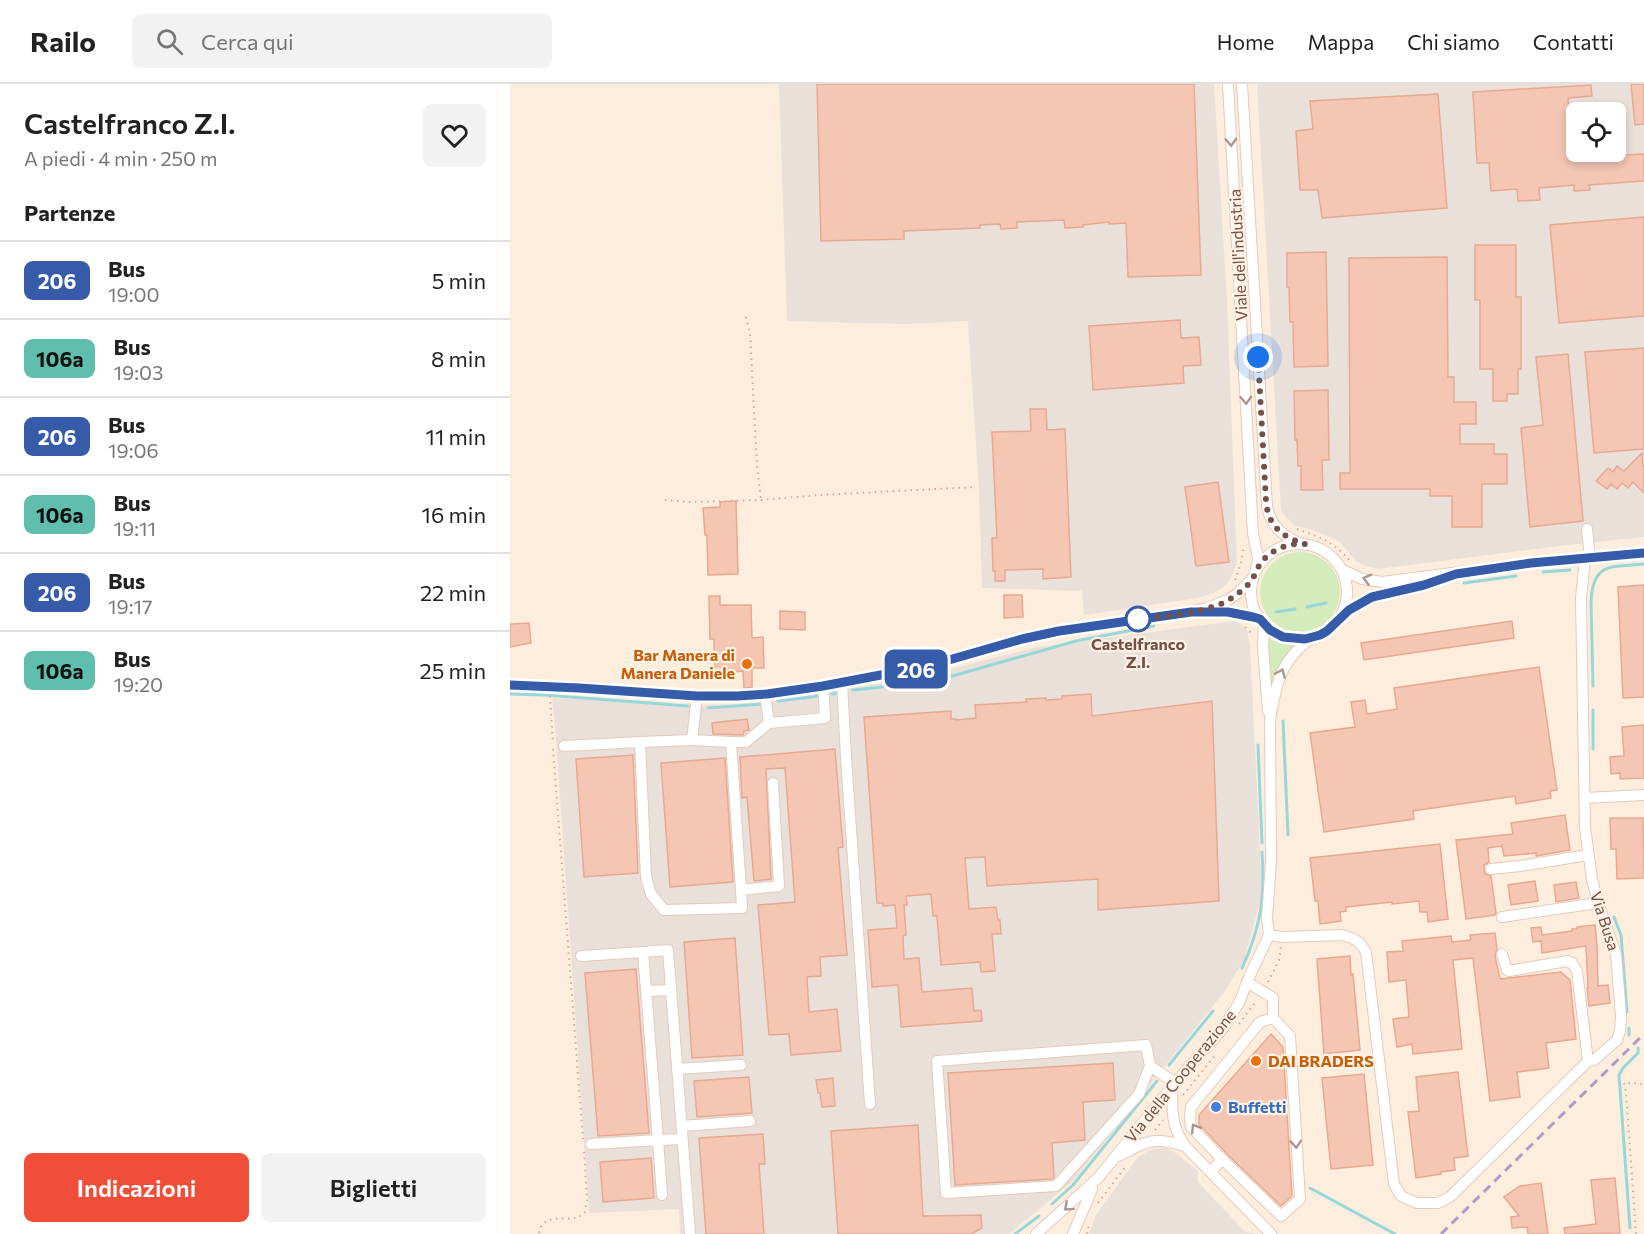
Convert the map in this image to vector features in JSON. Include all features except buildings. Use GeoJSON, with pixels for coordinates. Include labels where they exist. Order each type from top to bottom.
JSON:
{"type":"FeatureCollection","features":[{"type":"Feature","properties":{"kind":"street","name":"Viale dell'industria"},"geometry":{"type":"LineString","coordinates":[[1228,84],[1253,522],[1258,559],[1255,574]]}},
{"type":"Feature","properties":{"kind":"street","name":"Viale dell'industria"},"geometry":{"type":"LineString","coordinates":[[1242,84],[1267,506],[1270,518],[1279,530],[1289,538],[1305,544]]}},
{"type":"Feature","properties":{"kind":"street","name":"Via Busa"},"geometry":{"type":"LineString","coordinates":[[1269,935],[1283,937],[1342,935],[1360,943],[1366,952],[1394,1184],[1401,1196],[1410,1201],[1423,1204],[1438,1203],[1450,1197],[1588,1061],[1594,1060],[1617,1040],[1621,1016],[1616,954],[1598,903],[1588,855],[1581,605],[1587,558],[1587,529]]}},
{"type":"Feature","properties":{"kind":"street"},"geometry":{"type":"LineString","coordinates":[[510,686],[737,696],[823,686],[928,666],[1022,639],[1059,631],[1191,612],[1216,605],[1238,593],[1255,574],[1265,558],[1291,545],[1305,544],[1326,552],[1341,569],[1346,583],[1346,599],[1338,620]]}},
{"type":"Feature","properties":{"kind":"street"},"geometry":{"type":"LineString","coordinates":[[1341,569],[1362,579],[1395,580],[1644,553]]}},
{"type":"Feature","properties":{"kind":"street"},"geometry":{"type":"LineString","coordinates":[[1255,574],[1251,596],[1254,608],[1262,622]]}},
{"type":"Feature","properties":{"kind":"street"},"geometry":{"type":"LineString","coordinates":[[1191,612],[1228,612],[1262,622],[1283,637],[1298,639],[1313,637],[1327,631],[1362,602],[1385,593],[1424,585],[1456,574]]}},
{"type":"Feature","properties":{"kind":"street"},"geometry":{"type":"LineString","coordinates":[[1385,593],[1396,586],[1417,581],[1419,577]]}},
{"type":"Feature","properties":{"kind":"street","name":"Via della Cooperazione"},"geometry":{"type":"LineString","coordinates":[[1036,1234],[1098,1178],[1223,1028],[1239,1003],[1269,935],[1267,918],[1271,862],[1270,720],[1262,622]]}},
{"type":"Feature","properties":{"kind":"street","name":"Via della Cooperazione"},"geometry":{"type":"LineString","coordinates":[[1270,720],[1283,668],[1295,651],[1313,637]]}},
{"type":"Feature","properties":{"kind":"street"},"geometry":{"type":"LineString","coordinates":[[842,682],[870,1104]]}},
{"type":"Feature","properties":{"kind":"street"},"geometry":{"type":"LineString","coordinates":[[564,746],[692,740],[746,742],[769,723],[825,718],[823,686]]}},
{"type":"Feature","properties":{"kind":"street"},"geometry":{"type":"LineString","coordinates":[[765,694],[769,723]]}},
{"type":"Feature","properties":{"kind":"street"},"geometry":{"type":"LineString","coordinates":[[692,740],[697,696]]}},
{"type":"Feature","properties":{"kind":"street"},"geometry":{"type":"LineString","coordinates":[[640,742],[646,877],[651,894],[663,910],[742,908],[731,742]]}},
{"type":"Feature","properties":{"kind":"street"},"geometry":{"type":"LineString","coordinates":[[741,890],[779,886],[773,783]]}},
{"type":"Feature","properties":{"kind":"street"},"geometry":{"type":"LineString","coordinates":[[1585,798],[1644,795]]}},
{"type":"Feature","properties":{"kind":"street"},"geometry":{"type":"LineString","coordinates":[[1491,868],[1520,866],[1588,855]]}},
{"type":"Feature","properties":{"kind":"street"},"geometry":{"type":"LineString","coordinates":[[1502,917],[1598,903]]}},
{"type":"Feature","properties":{"kind":"street"},"geometry":{"type":"LineString","coordinates":[[580,956],[668,950],[690,1234]]}},
{"type":"Feature","properties":{"kind":"street"},"geometry":{"type":"LineString","coordinates":[[643,952],[662,1195]]}},
{"type":"Feature","properties":{"kind":"street"},"geometry":{"type":"LineString","coordinates":[[1502,954],[1504,964],[1509,971],[1567,961],[1572,963],[1577,971],[1588,1061]]}},
{"type":"Feature","properties":{"kind":"street"},"geometry":{"type":"LineString","coordinates":[[1247,982],[1273,998],[1273,1018],[1290,1036],[1300,1199],[1281,1216],[1191,1127],[1190,1119],[1191,1107],[1260,1022],[1273,1018]]}},
{"type":"Feature","properties":{"kind":"street"},"geometry":{"type":"LineString","coordinates":[[646,991],[671,990]]}},
{"type":"Feature","properties":{"kind":"street"},"geometry":{"type":"LineString","coordinates":[[1150,1066],[1139,1094],[1056,1186],[946,1193],[937,1061],[1146,1045],[1150,1066],[1174,1084],[1173,1118],[1177,1134],[1185,1146],[1271,1234]]}},
{"type":"Feature","properties":{"kind":"street"},"geometry":{"type":"LineString","coordinates":[[677,1069],[741,1065]]}},
{"type":"Feature","properties":{"kind":"street"},"geometry":{"type":"LineString","coordinates":[[681,1126],[750,1121]]}},
{"type":"Feature","properties":{"kind":"street"},"geometry":{"type":"LineString","coordinates":[[591,1144],[682,1139]]}},
{"type":"Feature","properties":{"kind":"street"},"geometry":{"type":"LineString","coordinates":[[1113,1159],[1154,1140],[1185,1146]]}},
{"type":"Feature","properties":{"kind":"street"},"geometry":{"type":"LineString","coordinates":[[1211,1172],[1222,1159]]}},
{"type":"Feature","properties":{"kind":"street","name":"Via della Cooperazione"},"geometry":{"type":"LineString","coordinates":[[1073,1234],[1086,1200],[1098,1178]]}},
{"type":"Feature","properties":{"kind":"path"},"geometry":{"type":"LineString","coordinates":[[746,317],[750,333],[757,467],[761,500]]}},
{"type":"Feature","properties":{"kind":"path"},"geometry":{"type":"LineString","coordinates":[[665,501],[761,500],[976,487]]}},
{"type":"Feature","properties":{"kind":"path"},"geometry":{"type":"LineString","coordinates":[[1295,528],[1321,537],[1335,545],[1353,564]]}},
{"type":"Feature","properties":{"kind":"path"},"geometry":{"type":"LineString","coordinates":[[1233,584],[1242,563],[1245,541]]}},
{"type":"Feature","properties":{"kind":"path"},"geometry":{"type":"LineString","coordinates":[[1240,622],[1251,633],[1253,644]]}},
{"type":"Feature","properties":{"kind":"path"},"geometry":{"type":"LineString","coordinates":[[539,1233],[540,1228],[546,1222],[579,1216],[585,1212],[587,1200],[550,699]]}},
{"type":"Feature","properties":{"kind":"path"},"geometry":{"type":"LineString","coordinates":[[1267,985],[1279,960],[1280,951]]}},
{"type":"Feature","properties":{"kind":"path"},"geometry":{"type":"LineString","coordinates":[[1636,1234],[1624,1083],[1644,1084]]}},
{"type":"Feature","properties":{"kind":"path"},"geometry":{"type":"LineString","coordinates":[[1150,1136],[1167,1115]]}},
{"type":"Feature","properties":{"kind":"path"},"geometry":{"type":"LineString","coordinates":[[1095,1208],[1130,1161]]}},
{"type":"Feature","properties":{"kind":"path"},"geometry":{"type":"LineString","coordinates":[[1087,1234],[1089,1225]]}},
{"type":"Feature","properties":{"kind":"shaded area"},"geometry":{"type":"Polygon","coordinates":[[[779,84],[1214,84],[1227,301],[1237,563],[1229,582],[1214,593],[1197,598],[1084,615],[1082,591],[982,588],[979,490],[968,321],[906,324],[787,321],[779,84]]]}},
{"type":"Feature","properties":{"kind":"shaded area"},"geometry":{"type":"Polygon","coordinates":[[[1257,84],[1644,84],[1644,537],[1378,569],[1356,561],[1340,542],[1313,530],[1293,525],[1281,511],[1257,84]]]}},
{"type":"Feature","properties":{"kind":"shaded area"},"geometry":{"type":"Polygon","coordinates":[[[1235,621],[1247,630],[1250,645],[1262,895],[1244,960],[1225,991],[1073,1181],[1009,1234],[680,1234],[679,1209],[589,1213],[552,698],[695,705],[754,704],[913,678],[1038,647],[1235,621]]]}},
{"type":"Feature","properties":{"kind":"shaded area"},"geometry":{"type":"Polygon","coordinates":[[[1166,1148],[1198,1171],[1198,1182],[1245,1232],[1259,1234],[1089,1234],[1096,1215],[1137,1158],[1151,1149],[1166,1148]]]}},
{"type":"Feature","properties":{"kind":"green space"},"geometry":{"type":"Polygon","coordinates":[[[1300,552],[1315,555],[1328,564],[1337,577],[1340,592],[1337,607],[1328,620],[1315,629],[1300,632],[1285,629],[1272,620],[1263,607],[1260,592],[1263,577],[1272,564],[1285,555],[1300,552]]]}},
{"type":"Feature","properties":{"kind":"green space"},"geometry":{"type":"Polygon","coordinates":[[[1268,635],[1281,643],[1295,646],[1270,717],[1268,635]]]}},
{"type":"Feature","properties":{"kind":"waterway"},"geometry":{"type":"LineString","coordinates":[[1593,686],[1591,603],[1595,580],[1606,569],[1644,564]]}},
{"type":"Feature","properties":{"kind":"waterway"},"geometry":{"type":"LineString","coordinates":[[1543,572],[1570,570]]}},
{"type":"Feature","properties":{"kind":"waterway"},"geometry":{"type":"LineString","coordinates":[[1464,583],[1516,576]]}},
{"type":"Feature","properties":{"kind":"waterway"},"geometry":{"type":"LineString","coordinates":[[1307,607],[1326,603]]}},
{"type":"Feature","properties":{"kind":"waterway"},"geometry":{"type":"LineString","coordinates":[[1276,612],[1295,609]]}},
{"type":"Feature","properties":{"kind":"waterway"},"geometry":{"type":"LineString","coordinates":[[853,690],[931,682],[1076,641],[1154,626]]}},
{"type":"Feature","properties":{"kind":"waterway"},"geometry":{"type":"LineString","coordinates":[[832,694],[838,693]]}},
{"type":"Feature","properties":{"kind":"waterway"},"geometry":{"type":"LineString","coordinates":[[510,694],[688,706]]}},
{"type":"Feature","properties":{"kind":"waterway"},"geometry":{"type":"LineString","coordinates":[[778,701],[820,696]]}},
{"type":"Feature","properties":{"kind":"waterway"},"geometry":{"type":"LineString","coordinates":[[708,708],[763,704]]}},
{"type":"Feature","properties":{"kind":"waterway"},"geometry":{"type":"LineString","coordinates":[[1593,710],[1593,749]]}},
{"type":"Feature","properties":{"kind":"waterway"},"geometry":{"type":"LineString","coordinates":[[1283,721],[1288,835]]}},
{"type":"Feature","properties":{"kind":"waterway"},"geometry":{"type":"LineString","coordinates":[[1258,745],[1262,843]]}},
{"type":"Feature","properties":{"kind":"waterway"},"geometry":{"type":"LineString","coordinates":[[1242,968],[1254,939],[1260,912],[1263,883],[1262,852]]}},
{"type":"Feature","properties":{"kind":"waterway"},"geometry":{"type":"LineString","coordinates":[[1614,917],[1621,935],[1627,1012]]}},
{"type":"Feature","properties":{"kind":"waterway"},"geometry":{"type":"LineString","coordinates":[[1169,1065],[1213,1011]]}},
{"type":"Feature","properties":{"kind":"waterway"},"geometry":{"type":"LineString","coordinates":[[1629,1028],[1629,1035]]}},
{"type":"Feature","properties":{"kind":"waterway"},"geometry":{"type":"LineString","coordinates":[[1630,1228],[1619,1075],[1638,1053],[1638,1048]]}},
{"type":"Feature","properties":{"kind":"waterway"},"geometry":{"type":"LineString","coordinates":[[1052,1204],[1073,1185],[1157,1081]]}},
{"type":"Feature","properties":{"kind":"waterway"},"geometry":{"type":"LineString","coordinates":[[1310,1188],[1395,1234]]}},
{"type":"Feature","properties":{"kind":"waterway"},"geometry":{"type":"LineString","coordinates":[[1015,1234],[1039,1216]]}},
{"type":"Feature","properties":{"kind":"railway"},"geometry":{"type":"LineString","coordinates":[[1441,1234],[1644,1034]]}},
{"type":"Feature","properties":{"kind":"bus line","name":"206"},"geometry":{"type":"LineString","coordinates":[[510,685],[697,696],[767,694],[928,666],[1022,639],[1059,631],[1191,612],[1228,612],[1253,617],[1260,619],[1270,630],[1283,637],[1305,639],[1327,631],[1349,610],[1372,597],[1424,585],[1456,574],[1531,563],[1644,553]]}},
{"type":"Feature","properties":{"kind":"place","name":"Castelfranco Z.I."},"geometry":{"type":"Point","coordinates":[1138,619]}},
{"type":"Feature","properties":{"kind":"place","name":"Bar Manera di Manera Daniele"},"geometry":{"type":"Point","coordinates":[747,664]}},
{"type":"Feature","properties":{"kind":"place","name":"DAI BRADERS"},"geometry":{"type":"Point","coordinates":[1256,1061]}},
{"type":"Feature","properties":{"kind":"place","name":"Buffetti"},"geometry":{"type":"Point","coordinates":[1216,1107]}},
{"type":"Feature","properties":{"kind":"route"},"geometry":{"type":"LineString","coordinates":[[1138,619],[1132,620],[1191,612],[1223,603],[1249,583],[1260,564],[1270,553],[1283,547],[1305,544],[1285,536],[1275,527],[1270,518],[1266,501],[1258,357]]}}]}
